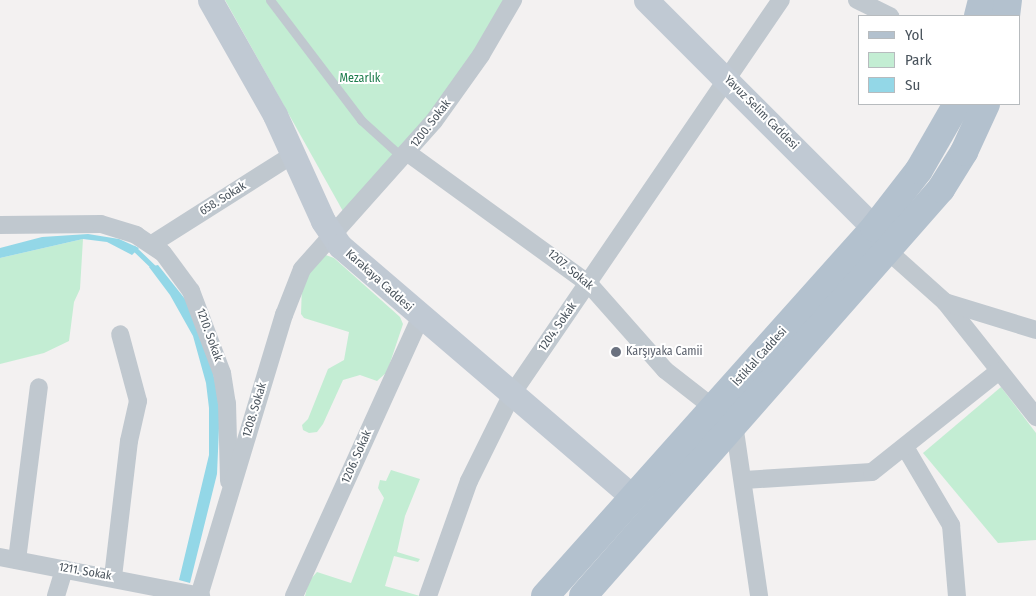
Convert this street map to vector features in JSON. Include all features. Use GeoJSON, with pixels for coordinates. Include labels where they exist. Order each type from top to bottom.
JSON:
{"type":"FeatureCollection","features":[{"type":"Feature","properties":{"kind":"main road"},"geometry":{"type":"LineString","coordinates":[[978,15],[982,0]]}},
{"type":"Feature","properties":{"kind":"main road"},"geometry":{"type":"LineString","coordinates":[[1006,15],[1008,0]]}},
{"type":"Feature","properties":{"kind":"main road","name":"İstiklal Caddesi"},"geometry":{"type":"LineString","coordinates":[[583,596],[919,170],[955,105]]}},
{"type":"Feature","properties":{"kind":"main road","name":"İstiklal Caddesi"},"geometry":{"type":"LineString","coordinates":[[545,596],[632,496],[724,417],[888,251],[953,172],[986,105]]}},
{"type":"Feature","properties":{"kind":"street","name":"Karakaya Caddesi"},"geometry":{"type":"LineString","coordinates":[[210,0],[294,154],[331,234],[420,318],[632,496]]}},
{"type":"Feature","properties":{"kind":"street","name":"1200. Sokak"},"geometry":{"type":"LineString","coordinates":[[331,234],[406,155],[460,86],[513,0]]}},
{"type":"Feature","properties":{"kind":"street","name":"Yavuz Selim Caddesi"},"geometry":{"type":"LineString","coordinates":[[646,0],[874,228]]}},
{"type":"Feature","properties":{"kind":"street","name":"1204. Sokak"},"geometry":{"type":"LineString","coordinates":[[428,596],[469,481],[512,394],[589,284],[726,78],[781,0]]}},
{"type":"Feature","properties":{"kind":"street"},"geometry":{"type":"LineString","coordinates":[[857,0],[888,15]]}},
{"type":"Feature","properties":{"kind":"street","name":"658. Sokak"},"geometry":{"type":"LineString","coordinates":[[152,244],[294,154]]}},
{"type":"Feature","properties":{"kind":"street","name":"1207. Sokak"},"geometry":{"type":"LineString","coordinates":[[406,155],[589,284],[665,370],[724,417]]}},
{"type":"Feature","properties":{"kind":"street","name":"1210. Sokak"},"geometry":{"type":"LineString","coordinates":[[0,225],[101,224],[152,244],[171,262],[191,291],[222,373],[227,403],[230,496]]}},
{"type":"Feature","properties":{"kind":"street","name":"1208. Sokak"},"geometry":{"type":"LineString","coordinates":[[200,596],[294,287],[311,255],[331,234]]}},
{"type":"Feature","properties":{"kind":"street"},"geometry":{"type":"LineString","coordinates":[[888,251],[945,302],[1036,417]]}},
{"type":"Feature","properties":{"kind":"street"},"geometry":{"type":"LineString","coordinates":[[945,302],[1036,330]]}},
{"type":"Feature","properties":{"kind":"street","name":"1206. Sokak"},"geometry":{"type":"LineString","coordinates":[[294,596],[420,318]]}},
{"type":"Feature","properties":{"kind":"street"},"geometry":{"type":"LineString","coordinates":[[113,577],[129,441],[138,401],[120,334]]}},
{"type":"Feature","properties":{"kind":"street"},"geometry":{"type":"LineString","coordinates":[[744,480],[872,472],[999,371]]}},
{"type":"Feature","properties":{"kind":"street"},"geometry":{"type":"LineString","coordinates":[[9,559],[39,386]]}},
{"type":"Feature","properties":{"kind":"street"},"geometry":{"type":"LineString","coordinates":[[724,417],[744,480],[759,596]]}},
{"type":"Feature","properties":{"kind":"street"},"geometry":{"type":"LineString","coordinates":[[905,447],[951,525],[956,596]]}},
{"type":"Feature","properties":{"kind":"street","name":"1211. Sokak"},"geometry":{"type":"LineString","coordinates":[[9,559],[171,588],[200,596]]}},
{"type":"Feature","properties":{"kind":"street"},"geometry":{"type":"LineString","coordinates":[[56,596],[64,569]]}},
{"type":"Feature","properties":{"kind":"lane"},"geometry":{"type":"LineString","coordinates":[[270,0],[361,120],[406,155]]}},
{"type":"Feature","properties":{"kind":"green space","name":"Mezarlık"},"geometry":{"type":"Polygon","coordinates":[[[225,0],[507,0],[446,96],[344,213],[225,0]]]}},
{"type":"Feature","properties":{"kind":"green space"},"geometry":{"type":"Polygon","coordinates":[[[83,239],[80,289],[74,302],[69,341],[44,353],[0,364],[0,258],[83,239]]]}},
{"type":"Feature","properties":{"kind":"green space"},"geometry":{"type":"Polygon","coordinates":[[[323,254],[334,258],[400,317],[403,324],[387,372],[377,381],[360,375],[343,380],[323,424],[317,432],[309,433],[303,430],[302,425],[308,419],[328,369],[344,360],[349,332],[304,318],[301,314],[302,285],[308,271],[323,254]]]}},
{"type":"Feature","properties":{"kind":"green space"},"geometry":{"type":"Polygon","coordinates":[[[1001,387],[1036,433],[1036,540],[998,543],[923,453],[1001,387]]]}},
{"type":"Feature","properties":{"kind":"green space"},"geometry":{"type":"Polygon","coordinates":[[[391,470],[420,479],[405,516],[397,552],[420,559],[418,562],[394,556],[385,586],[420,596],[305,596],[309,581],[317,572],[351,583],[384,498],[378,488],[380,480],[386,481],[391,470]]]}},
{"type":"Feature","properties":{"kind":"water"},"geometry":{"type":"Polygon","coordinates":[[[88,234],[119,239],[139,248],[132,255],[107,242],[83,239],[0,258],[0,248],[42,237],[88,234]]]}},
{"type":"Feature","properties":{"kind":"water"},"geometry":{"type":"Polygon","coordinates":[[[158,265],[189,304],[207,345],[220,405],[217,474],[190,583],[179,580],[209,455],[209,408],[206,383],[193,336],[170,295],[149,267],[158,265]]]}},
{"type":"Feature","properties":{"kind":"waterway"},"geometry":{"type":"LineString","coordinates":[[134,248],[157,270]]}},
{"type":"Feature","properties":{"kind":"place","name":"Karşıyaka Camii"},"geometry":{"type":"Point","coordinates":[616,352]}}]}
